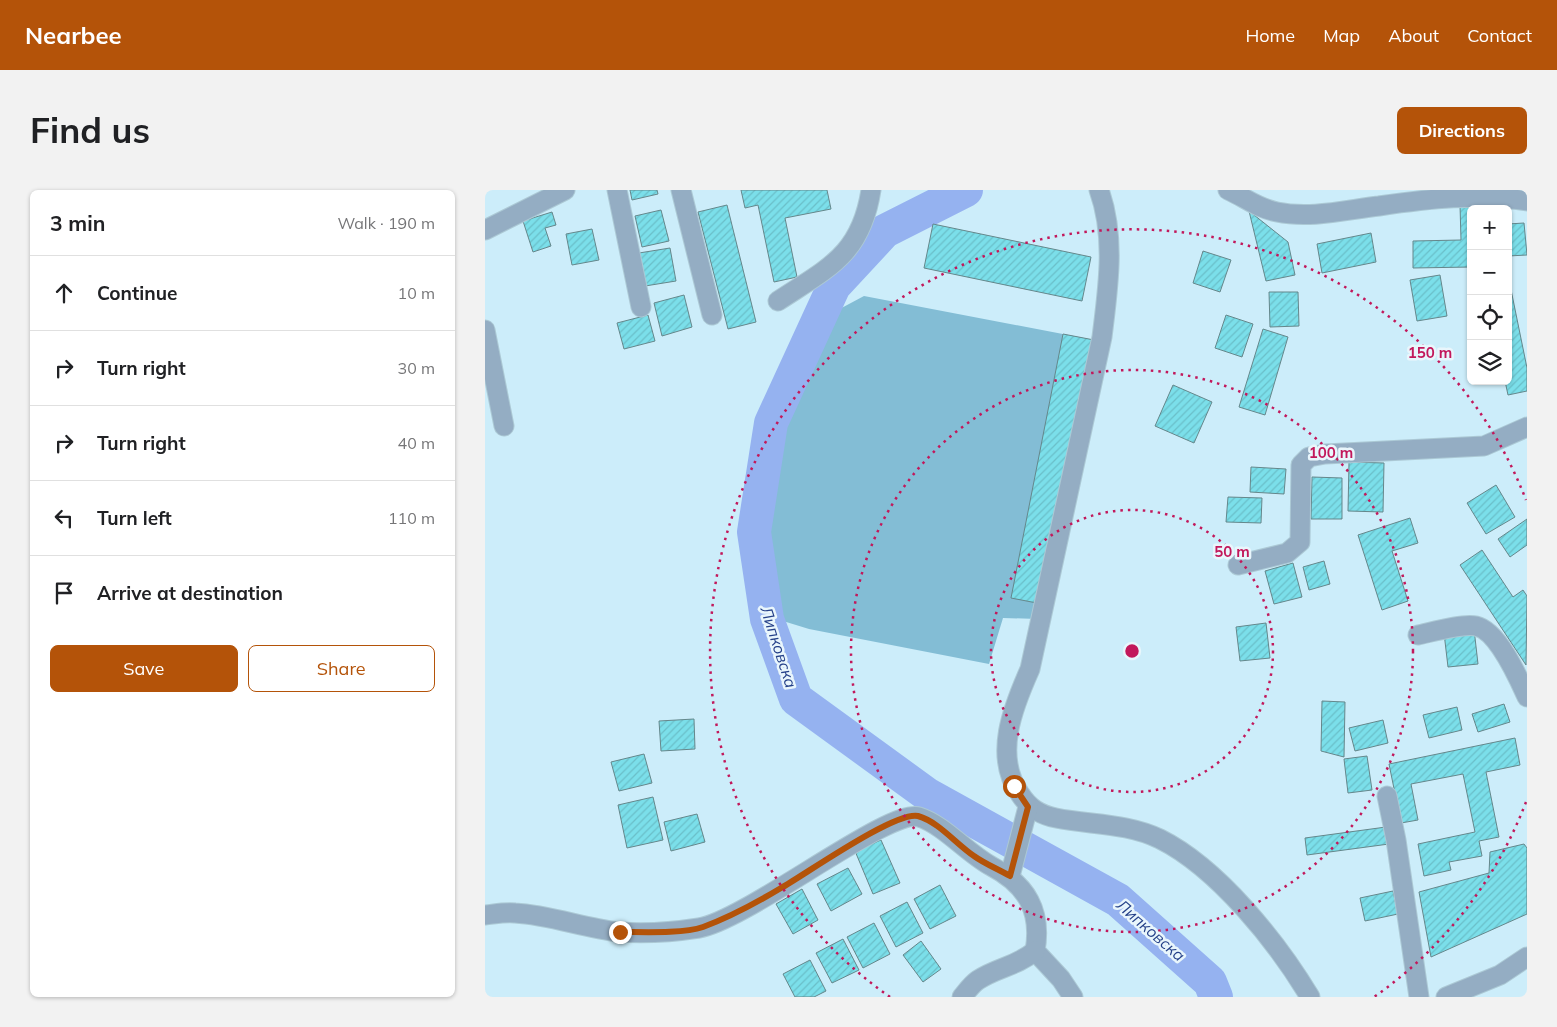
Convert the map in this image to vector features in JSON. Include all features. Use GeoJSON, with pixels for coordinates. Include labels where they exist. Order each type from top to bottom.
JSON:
{"type":"FeatureCollection","features":[{"type":"Feature","properties":{"kind":"street"},"geometry":{"type":"LineString","coordinates":[[485,230],[565,190]]}},
{"type":"Feature","properties":{"kind":"street"},"geometry":{"type":"LineString","coordinates":[[617,190],[641,307]]}},
{"type":"Feature","properties":{"kind":"street"},"geometry":{"type":"LineString","coordinates":[[681,190],[712,315]]}},
{"type":"Feature","properties":{"kind":"street"},"geometry":{"type":"LineString","coordinates":[[778,300],[828,268],[853,245],[868,213],[871,190]]}},
{"type":"Feature","properties":{"kind":"street"},"geometry":{"type":"LineString","coordinates":[[1099,190],[1107,214],[1109,241],[1109,282],[1102,337],[1030,669],[1016,700],[1006,744],[1007,768],[1014,786],[1028,807],[1055,818],[1113,824],[1159,838],[1186,854],[1211,873],[1252,919],[1297,976],[1310,997]]}},
{"type":"Feature","properties":{"kind":"street"},"geometry":{"type":"LineString","coordinates":[[1228,190],[1254,206],[1278,212],[1319,215],[1381,205],[1457,198],[1502,197],[1527,201]]}},
{"type":"Feature","properties":{"kind":"street"},"geometry":{"type":"LineString","coordinates":[[485,330],[504,426]]}},
{"type":"Feature","properties":{"kind":"street"},"geometry":{"type":"LineString","coordinates":[[1237,565],[1287,552],[1300,542],[1301,465],[1309,457],[1325,454],[1484,446],[1527,427]]}},
{"type":"Feature","properties":{"kind":"street"},"geometry":{"type":"LineString","coordinates":[[1418,635],[1474,625],[1483,628],[1490,632],[1514,669],[1527,697]]}},
{"type":"Feature","properties":{"kind":"street"},"geometry":{"type":"LineString","coordinates":[[1387,796],[1396,840],[1419,997]]}},
{"type":"Feature","properties":{"kind":"street"},"geometry":{"type":"LineString","coordinates":[[1010,876],[1028,807]]}},
{"type":"Feature","properties":{"kind":"street"},"geometry":{"type":"LineString","coordinates":[[485,915],[515,913],[620,932],[655,932],[701,928],[728,917],[772,893],[881,828],[907,816],[918,816],[933,824],[975,857],[1010,876],[1024,891],[1034,910],[1038,933],[1035,952],[1020,963],[1000,969],[977,980],[962,997]]}},
{"type":"Feature","properties":{"kind":"street"},"geometry":{"type":"LineString","coordinates":[[1035,952],[1061,979],[1073,997]]}},
{"type":"Feature","properties":{"kind":"street"},"geometry":{"type":"LineString","coordinates":[[1446,997],[1500,975],[1527,957]]}},
{"type":"Feature","properties":{"kind":"shaded area"},"geometry":{"type":"Polygon","coordinates":[[[864,296],[1094,340],[1038,619],[1003,618],[989,664],[809,629],[783,621],[766,533],[783,436],[834,312],[864,296]]]}},
{"type":"Feature","properties":{"kind":"building"},"geometry":{"type":"Polygon","coordinates":[[[630,190],[657,190],[658,194],[632,200],[630,190]]]}},
{"type":"Feature","properties":{"kind":"building"},"geometry":{"type":"Polygon","coordinates":[[[741,190],[827,190],[831,209],[785,218],[797,277],[774,282],[758,205],[745,208],[741,190]]]}},
{"type":"Feature","properties":{"kind":"building"},"geometry":{"type":"Polygon","coordinates":[[[1482,204],[1467,205],[1467,267],[1413,268],[1413,241],[1461,240],[1460,205],[1482,204]]]}},
{"type":"Feature","properties":{"kind":"building"},"geometry":{"type":"Polygon","coordinates":[[[727,205],[756,322],[728,329],[698,212],[727,205]]]}},
{"type":"Feature","properties":{"kind":"building"},"geometry":{"type":"Polygon","coordinates":[[[661,210],[669,241],[642,247],[635,216],[661,210]]]}},
{"type":"Feature","properties":{"kind":"building"},"geometry":{"type":"Polygon","coordinates":[[[1249,211],[1288,242],[1295,275],[1266,281],[1249,211]]]}},
{"type":"Feature","properties":{"kind":"building"},"geometry":{"type":"Polygon","coordinates":[[[552,212],[556,225],[545,228],[551,246],[533,252],[523,221],[552,212]]]}},
{"type":"Feature","properties":{"kind":"building"},"geometry":{"type":"Polygon","coordinates":[[[1524,223],[1527,255],[1512,256],[1512,224],[1524,223]]]}},
{"type":"Feature","properties":{"kind":"building"},"geometry":{"type":"Polygon","coordinates":[[[933,224],[1091,257],[1082,301],[924,268],[933,224]]]}},
{"type":"Feature","properties":{"kind":"building"},"geometry":{"type":"Polygon","coordinates":[[[592,229],[599,260],[572,265],[566,234],[592,229]]]}},
{"type":"Feature","properties":{"kind":"building"},"geometry":{"type":"Polygon","coordinates":[[[1371,233],[1376,262],[1322,273],[1317,244],[1371,233]]]}},
{"type":"Feature","properties":{"kind":"building"},"geometry":{"type":"Polygon","coordinates":[[[670,248],[676,281],[645,286],[639,253],[670,248]]]}},
{"type":"Feature","properties":{"kind":"building"},"geometry":{"type":"Polygon","coordinates":[[[1203,251],[1231,260],[1220,292],[1193,283],[1203,251]]]}},
{"type":"Feature","properties":{"kind":"building"},"geometry":{"type":"Polygon","coordinates":[[[1440,275],[1447,316],[1417,321],[1410,280],[1440,275]]]}},
{"type":"Feature","properties":{"kind":"building"},"geometry":{"type":"Polygon","coordinates":[[[1269,292],[1298,292],[1299,326],[1270,327],[1269,292]]]}},
{"type":"Feature","properties":{"kind":"building"},"geometry":{"type":"Polygon","coordinates":[[[684,295],[692,327],[662,336],[654,303],[684,295]]]}},
{"type":"Feature","properties":{"kind":"building"},"geometry":{"type":"Polygon","coordinates":[[[1512,295],[1527,368],[1527,391],[1508,395],[1506,385],[1512,385],[1512,295]]]}},
{"type":"Feature","properties":{"kind":"building"},"geometry":{"type":"Polygon","coordinates":[[[648,315],[655,341],[624,349],[617,323],[648,315]]]}},
{"type":"Feature","properties":{"kind":"building"},"geometry":{"type":"Polygon","coordinates":[[[1226,315],[1253,324],[1242,357],[1215,348],[1226,315]]]}},
{"type":"Feature","properties":{"kind":"building"},"geometry":{"type":"Polygon","coordinates":[[[1263,329],[1288,337],[1265,415],[1239,407],[1263,329]]]}},
{"type":"Feature","properties":{"kind":"building"},"geometry":{"type":"Polygon","coordinates":[[[1063,334],[1094,340],[1042,604],[1011,598],[1063,334]]]}},
{"type":"Feature","properties":{"kind":"building"},"geometry":{"type":"Polygon","coordinates":[[[1173,385],[1212,402],[1194,443],[1155,426],[1173,385]]]}},
{"type":"Feature","properties":{"kind":"building"},"geometry":{"type":"Polygon","coordinates":[[[1349,462],[1384,463],[1383,512],[1348,511],[1349,462]]]}},
{"type":"Feature","properties":{"kind":"building"},"geometry":{"type":"Polygon","coordinates":[[[1251,467],[1286,469],[1284,494],[1250,492],[1251,467]]]}},
{"type":"Feature","properties":{"kind":"building"},"geometry":{"type":"Polygon","coordinates":[[[1312,477],[1342,478],[1342,519],[1311,519],[1312,477]]]}},
{"type":"Feature","properties":{"kind":"building"},"geometry":{"type":"Polygon","coordinates":[[[1496,485],[1515,517],[1486,534],[1467,503],[1496,485]]]}},
{"type":"Feature","properties":{"kind":"building"},"geometry":{"type":"Polygon","coordinates":[[[1228,497],[1262,498],[1261,523],[1226,522],[1228,497]]]}},
{"type":"Feature","properties":{"kind":"building"},"geometry":{"type":"Polygon","coordinates":[[[1410,518],[1418,543],[1392,551],[1408,601],[1382,610],[1358,535],[1410,518]]]}},
{"type":"Feature","properties":{"kind":"building"},"geometry":{"type":"Polygon","coordinates":[[[1527,519],[1527,545],[1510,557],[1498,539],[1527,519]]]}},
{"type":"Feature","properties":{"kind":"building"},"geometry":{"type":"Polygon","coordinates":[[[1482,550],[1513,597],[1523,590],[1527,596],[1526,665],[1460,565],[1482,550]]]}},
{"type":"Feature","properties":{"kind":"building"},"geometry":{"type":"Polygon","coordinates":[[[1324,561],[1330,584],[1309,590],[1303,567],[1324,561]]]}},
{"type":"Feature","properties":{"kind":"building"},"geometry":{"type":"Polygon","coordinates":[[[1293,563],[1302,597],[1274,604],[1265,571],[1293,563]]]}},
{"type":"Feature","properties":{"kind":"building"},"geometry":{"type":"Polygon","coordinates":[[[1266,623],[1270,658],[1240,661],[1236,627],[1266,623]]]}},
{"type":"Feature","properties":{"kind":"building"},"geometry":{"type":"Polygon","coordinates":[[[1474,629],[1478,664],[1448,667],[1444,633],[1474,629]]]}},
{"type":"Feature","properties":{"kind":"building"},"geometry":{"type":"Polygon","coordinates":[[[1322,701],[1345,702],[1344,757],[1321,751],[1322,701]]]}},
{"type":"Feature","properties":{"kind":"building"},"geometry":{"type":"Polygon","coordinates":[[[1504,704],[1510,722],[1478,732],[1472,714],[1504,704]]]}},
{"type":"Feature","properties":{"kind":"building"},"geometry":{"type":"Polygon","coordinates":[[[1457,707],[1462,730],[1429,738],[1423,715],[1457,707]]]}},
{"type":"Feature","properties":{"kind":"building"},"geometry":{"type":"Polygon","coordinates":[[[694,719],[695,749],[661,751],[659,721],[694,719]]]}},
{"type":"Feature","properties":{"kind":"building"},"geometry":{"type":"Polygon","coordinates":[[[1383,720],[1388,743],[1355,751],[1349,728],[1383,720]]]}},
{"type":"Feature","properties":{"kind":"building"},"geometry":{"type":"Polygon","coordinates":[[[1515,738],[1520,765],[1486,772],[1499,837],[1479,841],[1482,856],[1449,862],[1451,870],[1424,876],[1418,844],[1475,832],[1463,774],[1411,784],[1418,820],[1401,823],[1389,764],[1515,738]]]}},
{"type":"Feature","properties":{"kind":"building"},"geometry":{"type":"Polygon","coordinates":[[[644,754],[652,783],[619,791],[611,762],[644,754]]]}},
{"type":"Feature","properties":{"kind":"building"},"geometry":{"type":"Polygon","coordinates":[[[1367,756],[1372,790],[1348,793],[1344,759],[1367,756]]]}},
{"type":"Feature","properties":{"kind":"building"},"geometry":{"type":"Polygon","coordinates":[[[653,797],[663,840],[627,848],[618,805],[653,797]]]}},
{"type":"Feature","properties":{"kind":"building"},"geometry":{"type":"Polygon","coordinates":[[[697,814],[705,842],[671,851],[664,822],[697,814]]]}},
{"type":"Feature","properties":{"kind":"building"},"geometry":{"type":"Polygon","coordinates":[[[1386,827],[1389,844],[1307,855],[1305,838],[1386,827]]]}},
{"type":"Feature","properties":{"kind":"building"},"geometry":{"type":"Polygon","coordinates":[[[881,840],[900,883],[873,894],[855,851],[881,840]]]}},
{"type":"Feature","properties":{"kind":"building"},"geometry":{"type":"Polygon","coordinates":[[[1524,844],[1527,848],[1527,914],[1431,957],[1419,892],[1489,873],[1490,852],[1524,844]]]}},
{"type":"Feature","properties":{"kind":"building"},"geometry":{"type":"Polygon","coordinates":[[[848,868],[862,894],[831,911],[817,884],[848,868]]]}},
{"type":"Feature","properties":{"kind":"building"},"geometry":{"type":"Polygon","coordinates":[[[940,885],[956,916],[930,929],[914,899],[940,885]]]}},
{"type":"Feature","properties":{"kind":"building"},"geometry":{"type":"Polygon","coordinates":[[[802,889],[818,920],[793,934],[776,904],[802,889]]]}},
{"type":"Feature","properties":{"kind":"building"},"geometry":{"type":"Polygon","coordinates":[[[1393,891],[1398,914],[1365,921],[1360,898],[1393,891]]]}},
{"type":"Feature","properties":{"kind":"building"},"geometry":{"type":"Polygon","coordinates":[[[907,902],[923,933],[896,947],[880,916],[907,902]]]}},
{"type":"Feature","properties":{"kind":"building"},"geometry":{"type":"Polygon","coordinates":[[[874,923],[890,954],[863,968],[847,937],[874,923]]]}},
{"type":"Feature","properties":{"kind":"building"},"geometry":{"type":"Polygon","coordinates":[[[843,939],[859,970],[832,983],[816,953],[843,939]]]}},
{"type":"Feature","properties":{"kind":"building"},"geometry":{"type":"Polygon","coordinates":[[[921,941],[941,969],[923,982],[903,955],[921,941]]]}},
{"type":"Feature","properties":{"kind":"building"},"geometry":{"type":"Polygon","coordinates":[[[810,960],[826,991],[814,997],[795,997],[783,974],[810,960]]]}},
{"type":"Feature","properties":{"kind":"waterway","name":"Липковска"},"geometry":{"type":"LineString","coordinates":[[966,190],[885,231],[834,286],[771,423],[754,532],[767,619],[796,699],[928,795],[1118,900],[1210,982],[1216,997]]}},
{"type":"Feature","properties":{"kind":"route"},"geometry":{"type":"LineString","coordinates":[[620,932],[655,932],[701,928],[728,917],[781,889],[881,828],[907,816],[918,816],[933,824],[975,857],[1010,876],[1028,807],[1014,786]]}}]}
